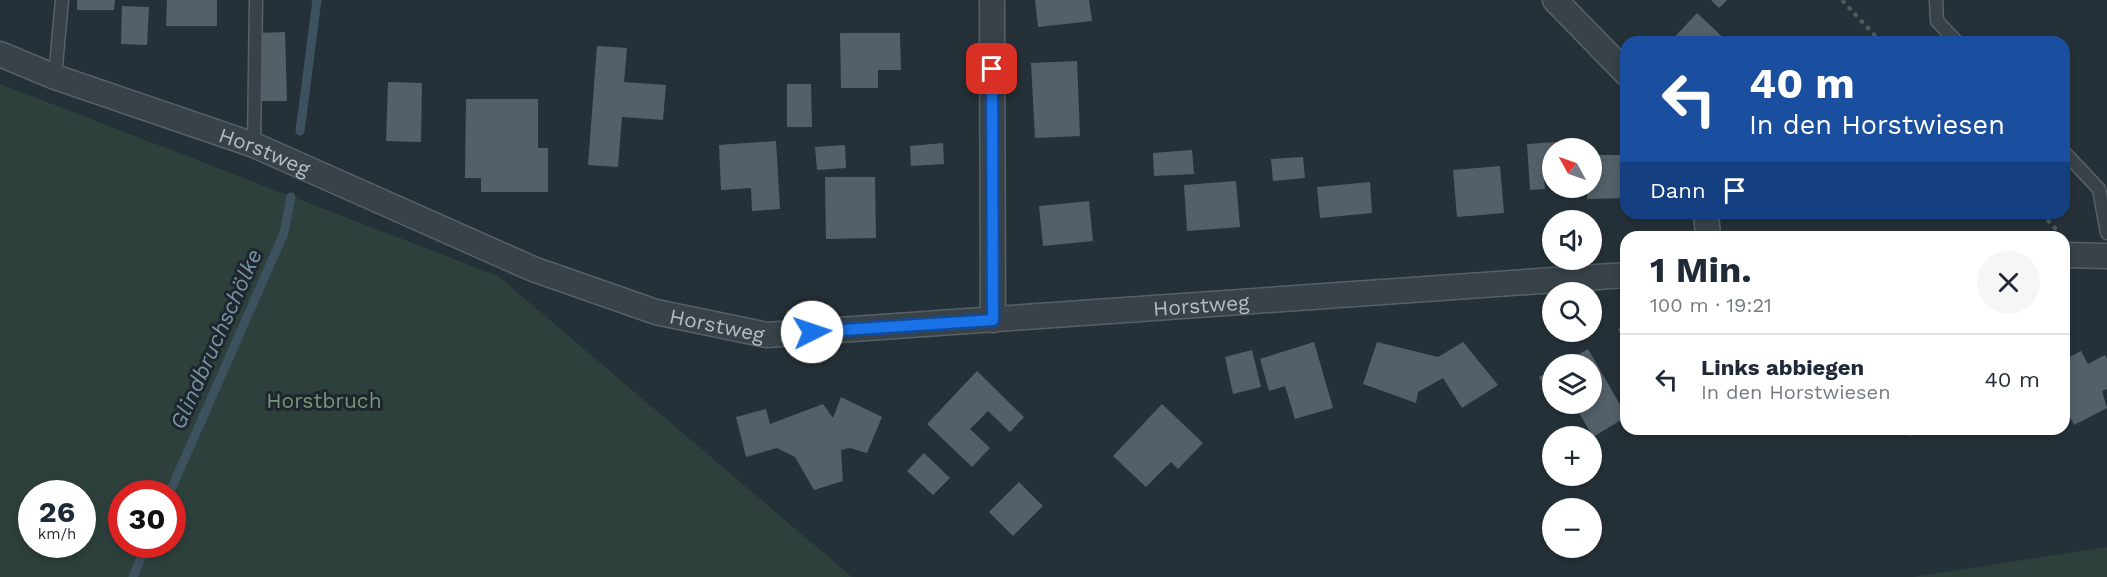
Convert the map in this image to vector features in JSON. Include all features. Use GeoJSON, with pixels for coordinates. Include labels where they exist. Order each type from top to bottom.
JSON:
{"type":"FeatureCollection","features":[{"type":"Feature","properties":{"kind":"street"},"geometry":{"type":"LineString","coordinates":[[992,0],[993,320]]}},
{"type":"Feature","properties":{"kind":"street"},"geometry":{"type":"LineString","coordinates":[[1555,0],[1620,67]]}},
{"type":"Feature","properties":{"kind":"street","name":"Horstweg"},"geometry":{"type":"LineString","coordinates":[[0,54],[55,77],[254,145],[532,269],[656,312],[766,335],[1620,275]]}},
{"type":"Feature","properties":{"kind":"street"},"geometry":{"type":"LineString","coordinates":[[2070,255],[2107,256]]}},
{"type":"Feature","properties":{"kind":"lane"},"geometry":{"type":"LineString","coordinates":[[55,77],[62,0]]}},
{"type":"Feature","properties":{"kind":"lane"},"geometry":{"type":"LineString","coordinates":[[254,145],[256,0]]}},
{"type":"Feature","properties":{"kind":"lane"},"geometry":{"type":"LineString","coordinates":[[1936,0],[1937,21],[1951,36]]}},
{"type":"Feature","properties":{"kind":"lane"},"geometry":{"type":"LineString","coordinates":[[2070,158],[2099,189],[2107,233]]}},
{"type":"Feature","properties":{"kind":"path"},"geometry":{"type":"LineString","coordinates":[[1842,0],[1875,36]]}},
{"type":"Feature","properties":{"kind":"path"},"geometry":{"type":"LineString","coordinates":[[2046,219],[2058,231]]}},
{"type":"Feature","properties":{"kind":"green space","name":"Horstbruch"},"geometry":{"type":"Polygon","coordinates":[[[0,84],[498,276],[852,577],[0,577],[0,84]]]}},
{"type":"Feature","properties":{"kind":"green space"},"geometry":{"type":"Polygon","coordinates":[[[2107,547],[2107,577],[1912,577],[2107,547]]]}},
{"type":"Feature","properties":{"kind":"building"},"geometry":{"type":"Polygon","coordinates":[[[77,0],[115,0],[114,10],[77,10],[77,0]]]}},
{"type":"Feature","properties":{"kind":"building"},"geometry":{"type":"Polygon","coordinates":[[[167,0],[217,0],[217,26],[166,26],[167,0]]]}},
{"type":"Feature","properties":{"kind":"building"},"geometry":{"type":"Polygon","coordinates":[[[1035,0],[1089,0],[1092,21],[1038,27],[1035,0]]]}},
{"type":"Feature","properties":{"kind":"building"},"geometry":{"type":"Polygon","coordinates":[[[1711,0],[1727,0],[1719,8],[1711,0]]]}},
{"type":"Feature","properties":{"kind":"building"},"geometry":{"type":"Polygon","coordinates":[[[122,6],[149,7],[147,45],[121,44],[122,6]]]}},
{"type":"Feature","properties":{"kind":"building"},"geometry":{"type":"Polygon","coordinates":[[[1697,13],[1722,36],[1676,36],[1697,13]]]}},
{"type":"Feature","properties":{"kind":"building"},"geometry":{"type":"Polygon","coordinates":[[[285,32],[287,101],[261,101],[259,33],[285,32]]]}},
{"type":"Feature","properties":{"kind":"building"},"geometry":{"type":"Polygon","coordinates":[[[840,33],[900,33],[901,70],[878,70],[878,88],[841,88],[840,33]]]}},
{"type":"Feature","properties":{"kind":"building"},"geometry":{"type":"Polygon","coordinates":[[[597,46],[627,48],[624,82],[666,85],[663,120],[622,117],[618,167],[588,165],[597,46]]]}},
{"type":"Feature","properties":{"kind":"building"},"geometry":{"type":"Polygon","coordinates":[[[1077,61],[1080,136],[1035,138],[1031,63],[1077,61]]]}},
{"type":"Feature","properties":{"kind":"building"},"geometry":{"type":"Polygon","coordinates":[[[388,82],[422,83],[421,142],[386,141],[388,82]]]}},
{"type":"Feature","properties":{"kind":"building"},"geometry":{"type":"Polygon","coordinates":[[[787,84],[811,84],[812,127],[787,127],[787,84]]]}},
{"type":"Feature","properties":{"kind":"building"},"geometry":{"type":"Polygon","coordinates":[[[466,99],[538,99],[538,148],[548,148],[548,192],[481,192],[481,178],[465,178],[466,99]]]}},
{"type":"Feature","properties":{"kind":"building"},"geometry":{"type":"Polygon","coordinates":[[[776,141],[780,209],[752,211],[751,188],[721,190],[719,145],[776,141]]]}},
{"type":"Feature","properties":{"kind":"building"},"geometry":{"type":"Polygon","coordinates":[[[943,143],[944,164],[911,166],[910,146],[943,143]]]}},
{"type":"Feature","properties":{"kind":"building"},"geometry":{"type":"Polygon","coordinates":[[[1542,143],[1542,189],[1530,190],[1527,144],[1542,143]]]}},
{"type":"Feature","properties":{"kind":"building"},"geometry":{"type":"Polygon","coordinates":[[[845,145],[846,168],[817,170],[815,147],[845,145]]]}},
{"type":"Feature","properties":{"kind":"building"},"geometry":{"type":"Polygon","coordinates":[[[1192,150],[1194,174],[1154,176],[1153,153],[1192,150]]]}},
{"type":"Feature","properties":{"kind":"building"},"geometry":{"type":"Polygon","coordinates":[[[1602,155],[1620,155],[1620,198],[1587,199],[1602,198],[1602,155]]]}},
{"type":"Feature","properties":{"kind":"building"},"geometry":{"type":"Polygon","coordinates":[[[1303,157],[1305,178],[1273,181],[1271,159],[1303,157]]]}},
{"type":"Feature","properties":{"kind":"building"},"geometry":{"type":"Polygon","coordinates":[[[1500,166],[1504,213],[1457,217],[1453,170],[1500,166]]]}},
{"type":"Feature","properties":{"kind":"building"},"geometry":{"type":"Polygon","coordinates":[[[825,177],[875,177],[876,238],[826,239],[825,177]]]}},
{"type":"Feature","properties":{"kind":"building"},"geometry":{"type":"Polygon","coordinates":[[[1236,181],[1240,227],[1187,231],[1184,185],[1236,181]]]}},
{"type":"Feature","properties":{"kind":"building"},"geometry":{"type":"Polygon","coordinates":[[[1370,182],[1372,213],[1320,218],[1317,187],[1370,182]]]}},
{"type":"Feature","properties":{"kind":"building"},"geometry":{"type":"Polygon","coordinates":[[[1089,201],[1093,241],[1043,246],[1039,206],[1089,201]]]}},
{"type":"Feature","properties":{"kind":"building"},"geometry":{"type":"Polygon","coordinates":[[[1314,342],[1333,408],[1295,419],[1285,386],[1269,391],[1260,359],[1314,342]]]}},
{"type":"Feature","properties":{"kind":"building"},"geometry":{"type":"Polygon","coordinates":[[[1377,342],[1438,357],[1463,342],[1498,385],[1462,408],[1443,378],[1418,392],[1416,403],[1363,384],[1377,342]]]}},
{"type":"Feature","properties":{"kind":"building"},"geometry":{"type":"Polygon","coordinates":[[[1588,349],[1591,354],[1579,354],[1588,349]]]}},
{"type":"Feature","properties":{"kind":"building"},"geometry":{"type":"Polygon","coordinates":[[[1252,350],[1261,387],[1233,394],[1225,357],[1252,350]]]}},
{"type":"Feature","properties":{"kind":"building"},"geometry":{"type":"Polygon","coordinates":[[[2081,351],[2088,364],[2105,355],[2107,359],[2107,389],[2102,391],[2107,408],[2074,425],[2070,417],[2070,357],[2081,351]]]}},
{"type":"Feature","properties":{"kind":"building"},"geometry":{"type":"Polygon","coordinates":[[[977,371],[1024,417],[1010,432],[988,411],[970,429],[990,448],[972,467],[927,424],[977,371]]]}},
{"type":"Feature","properties":{"kind":"building"},"geometry":{"type":"Polygon","coordinates":[[[1602,373],[1620,405],[1620,421],[1602,432],[1602,426],[1587,426],[1580,414],[1602,414],[1602,373]]]}},
{"type":"Feature","properties":{"kind":"building"},"geometry":{"type":"Polygon","coordinates":[[[841,397],[882,417],[867,453],[850,448],[841,450],[843,481],[814,490],[795,457],[777,448],[746,457],[736,417],[766,409],[770,424],[823,404],[833,418],[841,397]]]}},
{"type":"Feature","properties":{"kind":"building"},"geometry":{"type":"Polygon","coordinates":[[[1162,404],[1203,443],[1178,469],[1171,462],[1146,487],[1113,456],[1162,404]]]}},
{"type":"Feature","properties":{"kind":"building"},"geometry":{"type":"Polygon","coordinates":[[[924,453],[950,478],[933,495],[907,471],[924,453]]]}},
{"type":"Feature","properties":{"kind":"building"},"geometry":{"type":"Polygon","coordinates":[[[1019,482],[1043,506],[1013,536],[989,512],[1019,482]]]}},
{"type":"Feature","properties":{"kind":"waterway","name":"Glindbruchschölke"},"geometry":{"type":"LineString","coordinates":[[300,131],[317,0]]}},
{"type":"Feature","properties":{"kind":"waterway","name":"Glindbruchschölke"},"geometry":{"type":"LineString","coordinates":[[175,480],[284,233],[291,197]]}},
{"type":"Feature","properties":{"kind":"waterway","name":"Glindbruchschölke"},"geometry":{"type":"LineString","coordinates":[[133,577],[141,558]]}},
{"type":"Feature","properties":{"kind":"route"},"geometry":{"type":"LineString","coordinates":[[812,332],[993,320],[992,69]]}}]}
